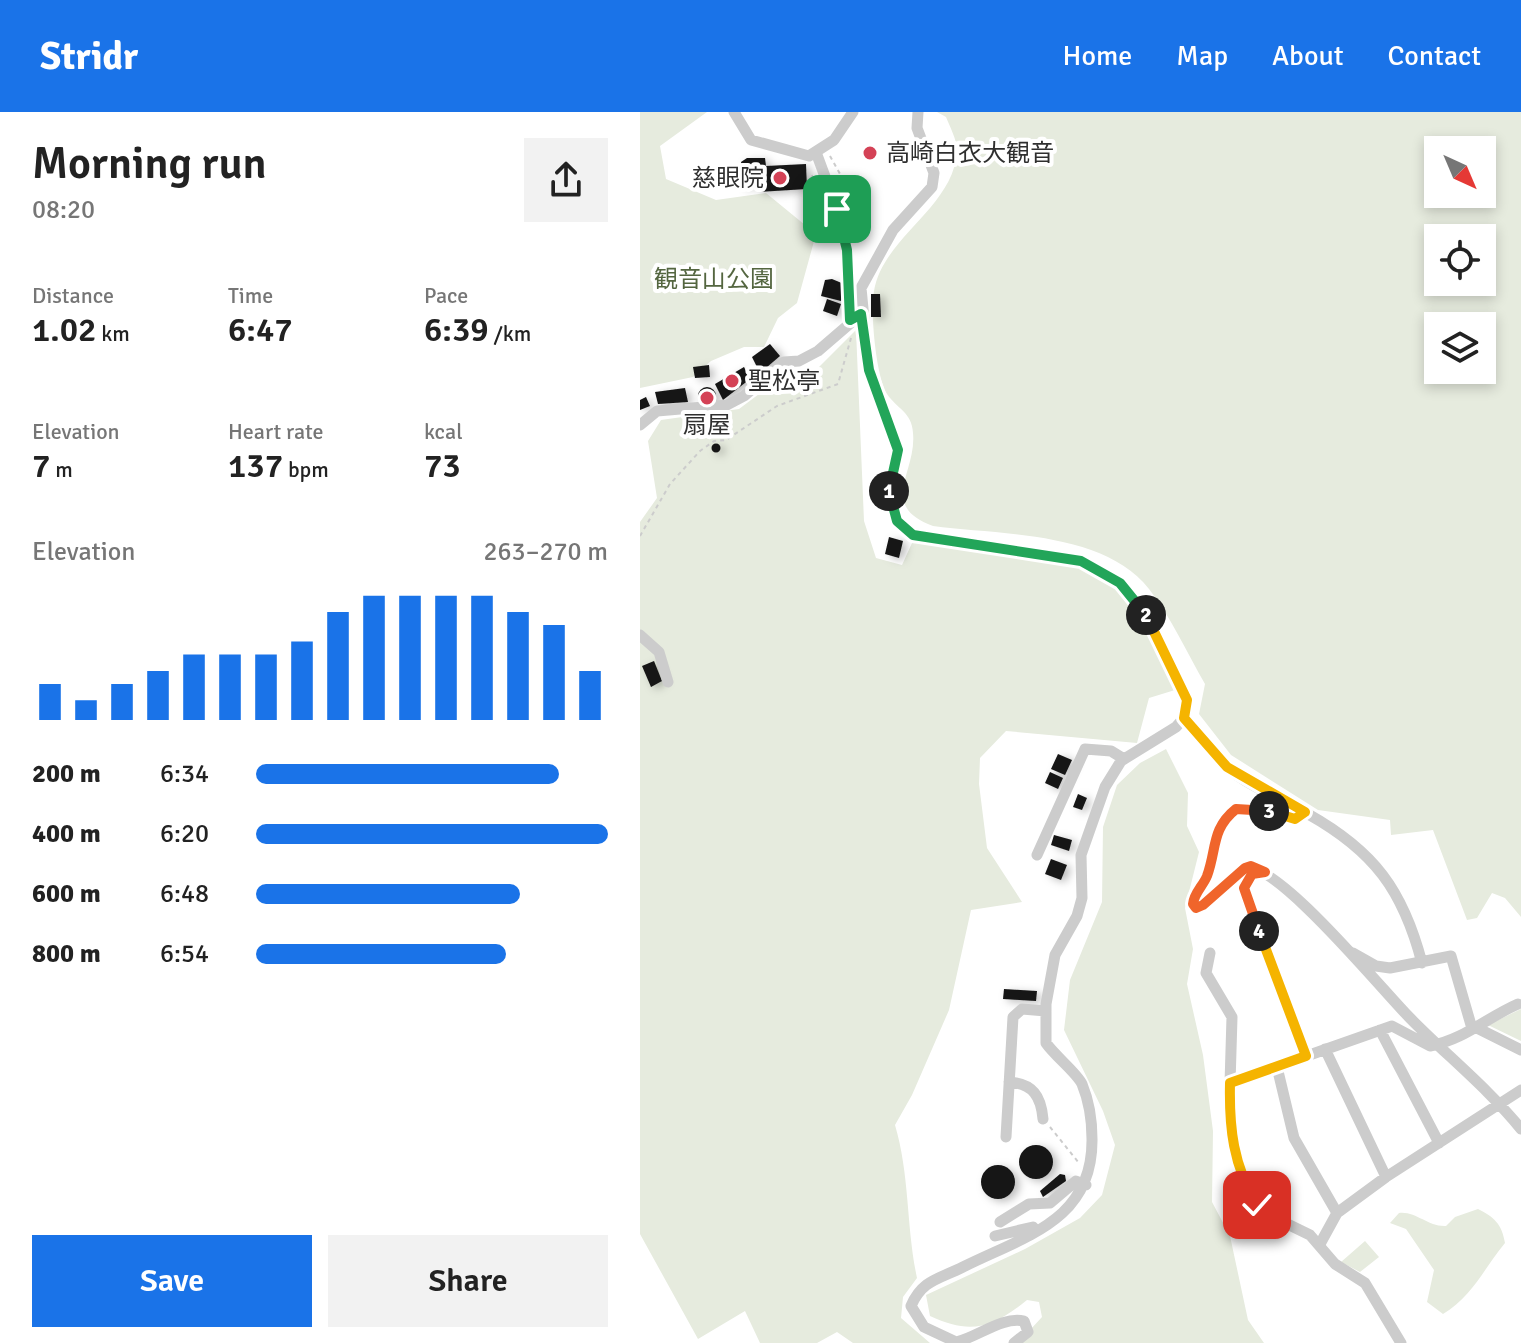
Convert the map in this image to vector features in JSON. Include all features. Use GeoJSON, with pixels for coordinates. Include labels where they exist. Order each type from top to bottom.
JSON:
{"type":"FeatureCollection","features":[{"type":"Feature","properties":{"kind":"street"},"geometry":{"type":"LineString","coordinates":[[734,112],[751,140],[792,153],[823,155]]}},
{"type":"Feature","properties":{"kind":"street"},"geometry":{"type":"LineString","coordinates":[[823,155],[853,112]]}},
{"type":"Feature","properties":{"kind":"street"},"geometry":{"type":"LineString","coordinates":[[640,425],[657,411],[727,405],[744,396],[784,362],[799,361],[818,351],[855,321],[861,288],[869,267],[893,230],[932,187],[934,173],[917,128],[918,112]]}},
{"type":"Feature","properties":{"kind":"street"},"geometry":{"type":"LineString","coordinates":[[823,155],[847,250],[855,321],[898,450],[889,486],[889,500],[897,521],[913,535],[1081,561],[1120,583],[1143,608],[1187,700],[1184,718],[1176,727],[1124,759],[1105,787],[1081,855],[1082,898],[1077,916],[1055,955],[1046,1011],[1046,1043],[1081,1081],[1092,1130],[1088,1181],[1077,1202],[1041,1227],[957,1270],[929,1280],[911,1306],[924,1327],[956,1342],[973,1338],[1008,1320],[1024,1321],[1028,1332],[1014,1343]]}},
{"type":"Feature","properties":{"kind":"street"},"geometry":{"type":"LineString","coordinates":[[640,635],[659,652],[668,682]]}},
{"type":"Feature","properties":{"kind":"street"},"geometry":{"type":"LineString","coordinates":[[1184,718],[1227,767],[1305,812],[1371,857],[1406,912],[1422,963]]}},
{"type":"Feature","properties":{"kind":"street"},"geometry":{"type":"LineString","coordinates":[[1037,855],[1085,749],[1111,751],[1124,759]]}},
{"type":"Feature","properties":{"kind":"street"},"geometry":{"type":"LineString","coordinates":[[1305,812],[1295,819],[1251,808],[1236,809],[1225,818],[1213,841],[1207,877],[1193,904],[1196,908],[1203,905],[1245,868],[1251,866],[1265,872],[1324,924],[1410,1018],[1440,1044],[1521,1129]]}},
{"type":"Feature","properties":{"kind":"street"},"geometry":{"type":"LineString","coordinates":[[1265,872],[1252,874],[1244,888],[1245,896],[1306,1056]]}},
{"type":"Feature","properties":{"kind":"street"},"geometry":{"type":"LineString","coordinates":[[1348,951],[1376,966],[1390,968],[1451,956],[1471,1025],[1521,1050]]}},
{"type":"Feature","properties":{"kind":"street"},"geometry":{"type":"LineString","coordinates":[[1210,953],[1206,973],[1232,1017],[1232,1145],[1246,1186],[1257,1205],[1320,1244],[1335,1264],[1365,1283],[1401,1343]]}},
{"type":"Feature","properties":{"kind":"street"},"geometry":{"type":"LineString","coordinates":[[1230,1083],[1392,1026],[1430,1046],[1440,1044],[1518,1004]]}},
{"type":"Feature","properties":{"kind":"street"},"geometry":{"type":"LineString","coordinates":[[1006,1137],[1013,1017],[1022,1009],[1046,1011]]}},
{"type":"Feature","properties":{"kind":"street"},"geometry":{"type":"LineString","coordinates":[[1380,1030],[1439,1143]]}},
{"type":"Feature","properties":{"kind":"street"},"geometry":{"type":"LineString","coordinates":[[1325,1049],[1386,1177]]}},
{"type":"Feature","properties":{"kind":"street"},"geometry":{"type":"LineString","coordinates":[[1277,1067],[1294,1138],[1337,1213]]}},
{"type":"Feature","properties":{"kind":"street"},"geometry":{"type":"LineString","coordinates":[[1009,1082],[1029,1087],[1041,1099],[1043,1119]]}},
{"type":"Feature","properties":{"kind":"street"},"geometry":{"type":"LineString","coordinates":[[1320,1244],[1337,1213],[1386,1177],[1521,1090]]}},
{"type":"Feature","properties":{"kind":"street"},"geometry":{"type":"LineString","coordinates":[[1000,1222],[1029,1204],[1050,1203],[1076,1181],[1088,1181]]}},
{"type":"Feature","properties":{"kind":"street"},"geometry":{"type":"LineString","coordinates":[[995,1236],[1041,1227]]}},
{"type":"Feature","properties":{"kind":"path"},"geometry":{"type":"LineString","coordinates":[[823,155],[844,181]]}},
{"type":"Feature","properties":{"kind":"path"},"geometry":{"type":"LineString","coordinates":[[812,172],[814,186]]}},
{"type":"Feature","properties":{"kind":"path"},"geometry":{"type":"LineString","coordinates":[[640,536],[670,484],[700,451],[714,441],[726,440],[777,406],[838,384],[855,321]]}},
{"type":"Feature","properties":{"kind":"path"},"geometry":{"type":"LineString","coordinates":[[1043,1119],[1088,1181]]}},
{"type":"Feature","properties":{"kind":"green space","name":"観音山公園"},"geometry":{"type":"Polygon","coordinates":[[[640,112],[707,112],[660,146],[666,179],[716,200],[766,193],[816,234],[797,303],[778,318],[764,347],[744,347],[711,361],[693,377],[640,388],[640,112]]]}},
{"type":"Feature","properties":{"kind":"green space"},"geometry":{"type":"Polygon","coordinates":[[[937,112],[1521,112],[1521,917],[1505,898],[1492,893],[1477,918],[1467,920],[1433,830],[1391,835],[1390,820],[1318,810],[1231,755],[1199,714],[1205,684],[1164,611],[1149,589],[1130,570],[1106,556],[1049,539],[933,526],[916,518],[907,508],[903,498],[913,448],[912,426],[907,415],[883,386],[875,344],[874,291],[890,254],[944,190],[953,172],[957,152],[946,117],[937,112]]]}},
{"type":"Feature","properties":{"kind":"green space"},"geometry":{"type":"Polygon","coordinates":[[[856,330],[864,521],[876,558],[902,565],[912,543],[934,542],[1084,563],[1114,579],[1155,627],[1175,690],[1149,698],[1137,743],[1006,731],[980,758],[979,784],[987,848],[1022,902],[971,910],[949,1010],[912,1095],[895,1125],[903,1163],[917,1278],[903,1297],[901,1318],[930,1343],[853,1343],[837,1332],[817,1343],[760,1343],[745,1311],[698,1339],[640,1234],[640,522],[657,498],[648,441],[661,420],[739,409],[779,379],[819,367],[856,330]]]}},
{"type":"Feature","properties":{"kind":"green space"},"geometry":{"type":"Polygon","coordinates":[[[1166,749],[1188,793],[1187,826],[1199,852],[1185,908],[1193,949],[1187,984],[1203,1055],[1213,1131],[1212,1202],[1230,1236],[1248,1320],[1264,1343],[1018,1343],[1042,1317],[1039,1302],[1027,1300],[1003,1317],[981,1326],[958,1325],[930,1316],[926,1295],[1025,1249],[1080,1218],[1102,1195],[1115,1145],[1103,1111],[1064,1030],[1070,980],[1102,902],[1103,827],[1117,785],[1140,763],[1166,749]]]}},
{"type":"Feature","properties":{"kind":"green space"},"geometry":{"type":"Polygon","coordinates":[[[1521,1009],[1521,1041],[1488,1025],[1521,1009]]]}},
{"type":"Feature","properties":{"kind":"green space"},"geometry":{"type":"Polygon","coordinates":[[[1478,1209],[1496,1222],[1505,1243],[1470,1290],[1443,1314],[1427,1302],[1434,1270],[1406,1229],[1390,1223],[1399,1213],[1405,1213],[1446,1226],[1455,1217],[1478,1209]]]}},
{"type":"Feature","properties":{"kind":"green space"},"geometry":{"type":"Polygon","coordinates":[[[1365,1241],[1379,1257],[1360,1272],[1341,1262],[1365,1241]]]}},
{"type":"Feature","properties":{"kind":"building","name":"慈眼院"},"geometry":{"type":"Polygon","coordinates":[[[747,158],[765,158],[766,166],[806,164],[807,189],[758,192],[758,187],[754,187],[753,169],[742,170],[741,162],[747,158]]]}},
{"type":"Feature","properties":{"kind":"building"},"geometry":{"type":"Polygon","coordinates":[[[743,172],[752,174],[748,188],[742,186],[743,172]]]}},
{"type":"Feature","properties":{"kind":"building"},"geometry":{"type":"Polygon","coordinates":[[[832,279],[844,284],[841,301],[821,296],[825,280],[832,279]]]}},
{"type":"Feature","properties":{"kind":"building"},"geometry":{"type":"Polygon","coordinates":[[[871,294],[880,294],[881,317],[871,317],[871,294]]]}},
{"type":"Feature","properties":{"kind":"building"},"geometry":{"type":"Polygon","coordinates":[[[827,299],[841,304],[837,316],[823,311],[827,299]]]}},
{"type":"Feature","properties":{"kind":"building"},"geometry":{"type":"Polygon","coordinates":[[[770,344],[780,356],[760,373],[752,357],[770,344]]]}},
{"type":"Feature","properties":{"kind":"building"},"geometry":{"type":"Polygon","coordinates":[[[709,365],[710,377],[695,378],[693,367],[709,365]]]}},
{"type":"Feature","properties":{"kind":"building","name":"聖松亭"},"geometry":{"type":"Polygon","coordinates":[[[744,367],[750,379],[723,400],[715,384],[744,367]]]}},
{"type":"Feature","properties":{"kind":"building","name":"扇屋"},"geometry":{"type":"Polygon","coordinates":[[[707,387],[716,396],[707,405],[698,396],[707,387]]]}},
{"type":"Feature","properties":{"kind":"building"},"geometry":{"type":"Polygon","coordinates":[[[685,388],[688,402],[658,404],[655,392],[685,388]]]}},
{"type":"Feature","properties":{"kind":"building"},"geometry":{"type":"Polygon","coordinates":[[[646,397],[650,406],[640,410],[640,400],[646,397]]]}},
{"type":"Feature","properties":{"kind":"building"},"geometry":{"type":"Polygon","coordinates":[[[716,443],[721,448],[716,453],[711,448],[716,443]]]}},
{"type":"Feature","properties":{"kind":"building"},"geometry":{"type":"Polygon","coordinates":[[[889,537],[903,541],[899,558],[885,554],[889,537]]]}},
{"type":"Feature","properties":{"kind":"building"},"geometry":{"type":"Polygon","coordinates":[[[654,661],[662,681],[651,687],[642,666],[654,661]]]}},
{"type":"Feature","properties":{"kind":"building"},"geometry":{"type":"Polygon","coordinates":[[[1058,754],[1072,760],[1065,775],[1051,769],[1058,754]]]}},
{"type":"Feature","properties":{"kind":"building"},"geometry":{"type":"Polygon","coordinates":[[[1050,772],[1063,778],[1058,789],[1045,783],[1050,772]]]}},
{"type":"Feature","properties":{"kind":"building"},"geometry":{"type":"Polygon","coordinates":[[[1078,794],[1087,798],[1082,810],[1073,807],[1078,794]]]}},
{"type":"Feature","properties":{"kind":"building"},"geometry":{"type":"Polygon","coordinates":[[[1054,835],[1072,840],[1069,851],[1051,845],[1054,835]]]}},
{"type":"Feature","properties":{"kind":"building"},"geometry":{"type":"Polygon","coordinates":[[[1051,859],[1067,865],[1061,880],[1045,874],[1051,859]]]}},
{"type":"Feature","properties":{"kind":"building"},"geometry":{"type":"Polygon","coordinates":[[[1004,989],[1037,991],[1036,1001],[1003,999],[1004,989]]]}},
{"type":"Feature","properties":{"kind":"building"},"geometry":{"type":"Polygon","coordinates":[[[1036,1145],[1048,1150],[1053,1162],[1048,1174],[1036,1179],[1024,1174],[1019,1162],[1024,1150],[1036,1145]]]}},
{"type":"Feature","properties":{"kind":"building"},"geometry":{"type":"Polygon","coordinates":[[[998,1165],[1010,1170],[1015,1182],[1010,1194],[998,1199],[986,1194],[981,1182],[986,1170],[998,1165]]]}},
{"type":"Feature","properties":{"kind":"building"},"geometry":{"type":"Polygon","coordinates":[[[1060,1174],[1065,1175],[1066,1181],[1043,1197],[1040,1191],[1060,1174]]]}},
{"type":"Feature","properties":{"kind":"place","name":"高崎白衣大観音"},"geometry":{"type":"Point","coordinates":[870,153]}},
{"type":"Feature","properties":{"kind":"place","name":"慈眼院"},"geometry":{"type":"Point","coordinates":[780,178]}},
{"type":"Feature","properties":{"kind":"place","name":"聖松亭"},"geometry":{"type":"Point","coordinates":[732,381]}},
{"type":"Feature","properties":{"kind":"place","name":"扇屋"},"geometry":{"type":"Point","coordinates":[707,398]}},
{"type":"Feature","properties":{"kind":"route"},"geometry":{"type":"LineString","coordinates":[[837,209],[847,250],[850,320],[861,314],[869,370],[898,450],[889,486],[889,500],[897,521],[913,535],[1081,561],[1120,583],[1143,608],[1179,682],[1187,700],[1184,718],[1227,767],[1241,778],[1305,812],[1300,819],[1295,819],[1251,808],[1236,809],[1218,828],[1207,877],[1193,898],[1196,908],[1203,905],[1245,868],[1257,867],[1265,872],[1252,874],[1244,888],[1245,896],[1306,1056],[1230,1083],[1232,1145],[1237,1165],[1257,1205]]}}]}
